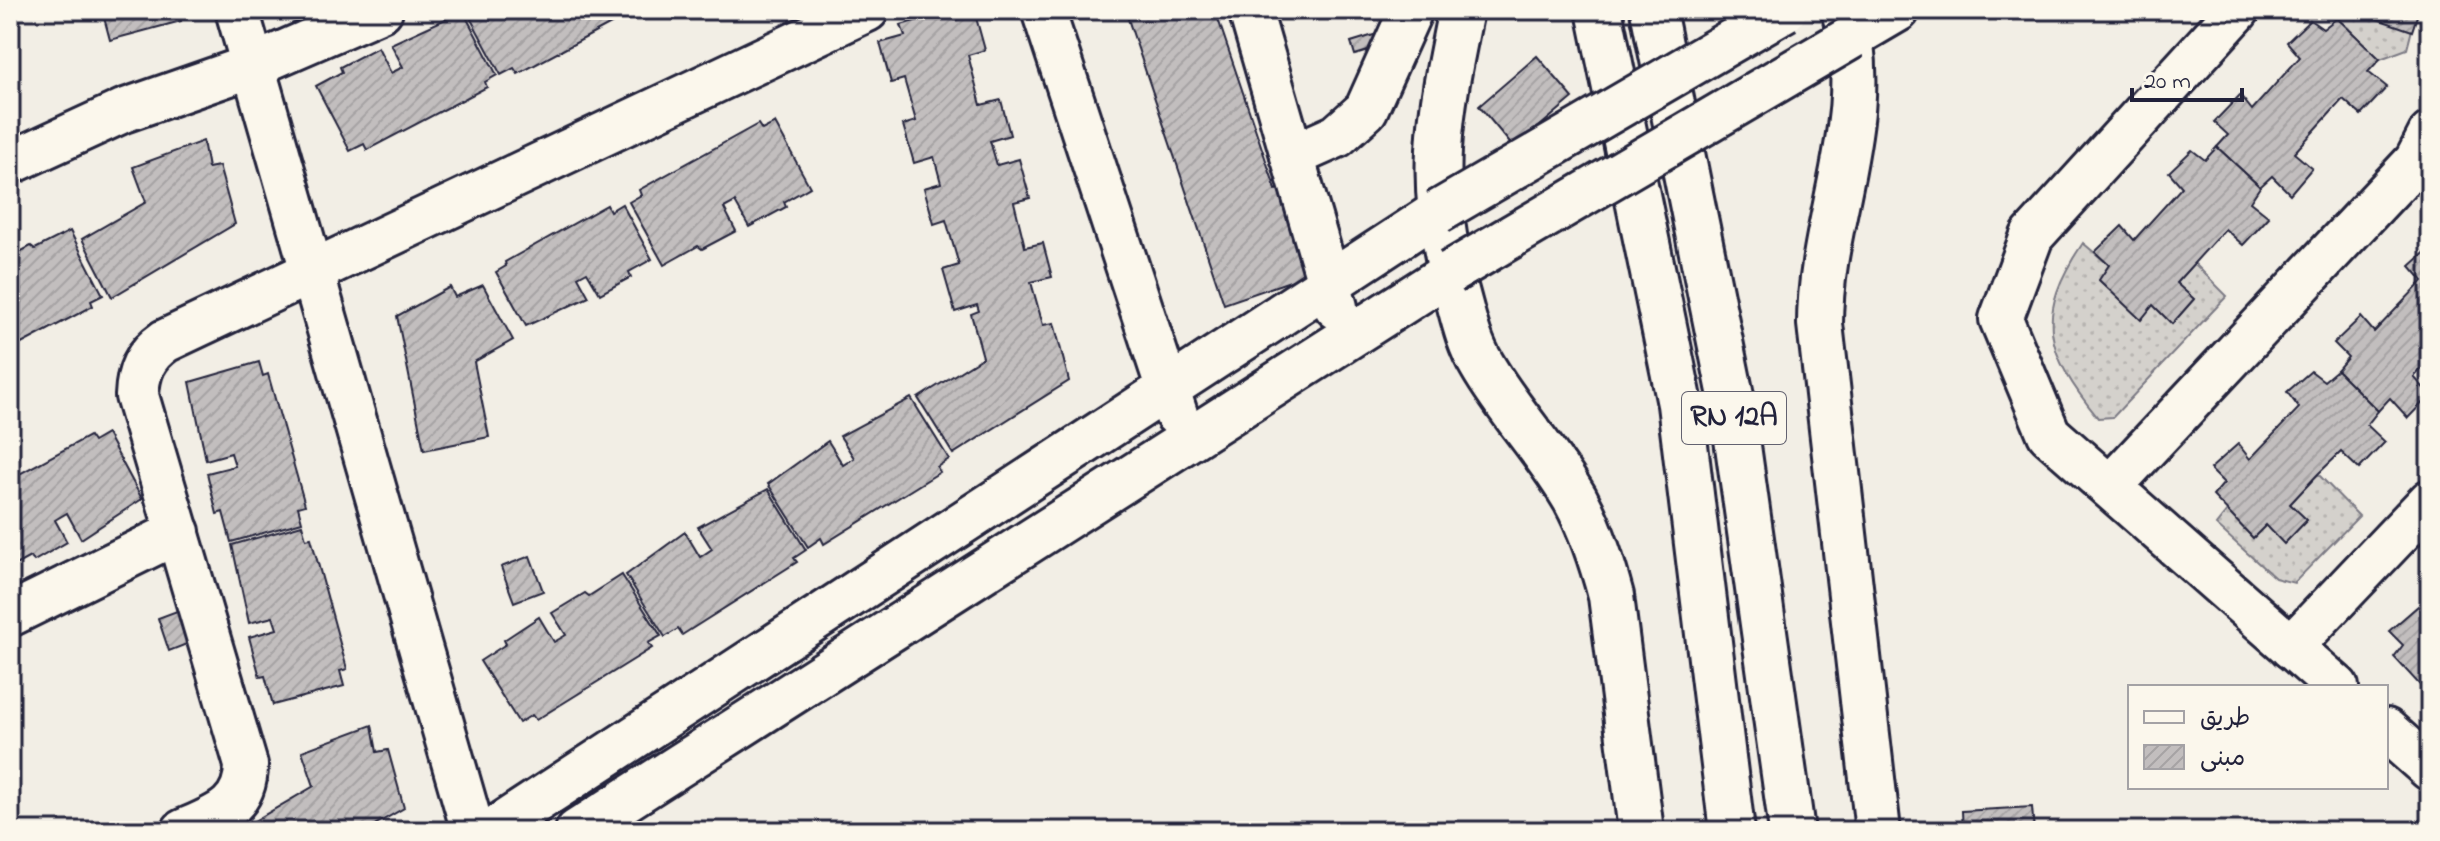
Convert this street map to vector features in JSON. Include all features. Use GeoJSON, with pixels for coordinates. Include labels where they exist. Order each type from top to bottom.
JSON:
{"type":"FeatureCollection","features":[{"type":"Feature","properties":{"kind":"highway"},"geometry":{"type":"LineString","coordinates":[[1461,10],[1439,119],[1438,212],[1451,272],[1469,337],[1480,362],[1574,498],[1601,558],[1611,596],[1641,831]]}},
{"type":"Feature","properties":{"kind":"highway","name":"RN 12A"},"geometry":{"type":"LineString","coordinates":[[1599,10],[1680,404],[1732,831]]}},
{"type":"Feature","properties":{"kind":"highway","name":"RN 12A"},"geometry":{"type":"LineString","coordinates":[[1653,10],[1731,396],[1792,831]]}},
{"type":"Feature","properties":{"kind":"highway"},"geometry":{"type":"LineString","coordinates":[[1848,24],[1854,114],[1823,271],[1820,324],[1878,831]]}},
{"type":"Feature","properties":{"kind":"street"},"geometry":{"type":"LineString","coordinates":[[237,10],[473,831]]}},
{"type":"Feature","properties":{"kind":"street"},"geometry":{"type":"LineString","coordinates":[[10,163],[123,111],[252,66],[381,10]]}},
{"type":"Feature","properties":{"kind":"street"},"geometry":{"type":"LineString","coordinates":[[183,831],[227,811],[235,803],[246,780],[246,765],[137,396],[142,367],[165,341],[313,274],[867,10]]}},
{"type":"Feature","properties":{"kind":"street"},"geometry":{"type":"LineString","coordinates":[[1043,10],[1185,442]]}},
{"type":"Feature","properties":{"kind":"street"},"geometry":{"type":"LineString","coordinates":[[1250,10],[1345,338]]}},
{"type":"Feature","properties":{"kind":"street"},"geometry":{"type":"LineString","coordinates":[[1292,156],[1337,136],[1366,110],[1411,10]]}},
{"type":"Feature","properties":{"kind":"street"},"geometry":{"type":"LineString","coordinates":[[491,831],[1438,212],[1785,10]]}},
{"type":"Feature","properties":{"kind":"street"},"geometry":{"type":"LineString","coordinates":[[577,831],[1345,338],[1848,24],[1898,10]]}},
{"type":"Feature","properties":{"kind":"street"},"geometry":{"type":"LineString","coordinates":[[2238,10],[2032,236],[2001,319],[2049,434],[2335,685]]}},
{"type":"Feature","properties":{"kind":"street"},"geometry":{"type":"LineString","coordinates":[[2110,487],[2416,161],[2430,134]]}},
{"type":"Feature","properties":{"kind":"street"},"geometry":{"type":"LineString","coordinates":[[2291,647],[2430,501]]}},
{"type":"Feature","properties":{"kind":"street"},"geometry":{"type":"LineString","coordinates":[[10,615],[178,532]]}},
{"type":"Feature","properties":{"kind":"street"},"geometry":{"type":"LineString","coordinates":[[2388,732],[2430,769]]}},
{"type":"Feature","properties":{"kind":"shaded area"},"geometry":{"type":"Polygon","coordinates":[[[2329,10],[2417,10],[2407,49],[2380,59],[2329,10]]]}},
{"type":"Feature","properties":{"kind":"shaded area"},"geometry":{"type":"Polygon","coordinates":[[[2083,243],[2109,265],[2099,280],[2141,319],[2153,305],[2172,324],[2194,299],[2176,283],[2194,263],[2227,296],[2113,417],[2098,418],[2080,395],[2066,373],[2052,333],[2052,313],[2057,292],[2083,243]]]}},
{"type":"Feature","properties":{"kind":"shaded area"},"geometry":{"type":"Polygon","coordinates":[[[2318,474],[2359,516],[2294,583],[2275,578],[2216,525],[2227,511],[2253,538],[2266,525],[2287,541],[2307,520],[2290,504],[2318,474]]]}},
{"type":"Feature","properties":{"kind":"building"},"geometry":{"type":"Polygon","coordinates":[[[102,10],[178,10],[181,21],[110,40],[102,10]]]}},
{"type":"Feature","properties":{"kind":"building"},"geometry":{"type":"Polygon","coordinates":[[[466,10],[637,10],[518,74],[514,68],[501,75],[466,10]]]}},
{"type":"Feature","properties":{"kind":"building"},"geometry":{"type":"Polygon","coordinates":[[[952,10],[955,20],[975,14],[985,50],[968,55],[981,105],[1001,100],[1010,135],[990,141],[997,165],[1019,159],[1030,198],[1014,202],[1025,247],[1043,243],[1052,277],[1031,282],[1043,325],[1054,323],[1069,381],[953,454],[918,398],[983,357],[971,314],[979,311],[977,305],[955,312],[943,270],[959,265],[946,220],[934,224],[924,188],[941,183],[934,157],[914,163],[903,125],[916,121],[904,79],[891,83],[880,43],[905,36],[901,25],[952,10]]]}},
{"type":"Feature","properties":{"kind":"building"},"geometry":{"type":"Polygon","coordinates":[[[1125,10],[1215,10],[1276,190],[1290,184],[1319,271],[1224,304],[1125,10]]]}},
{"type":"Feature","properties":{"kind":"building"},"geometry":{"type":"Polygon","coordinates":[[[2351,10],[2419,10],[2412,31],[2351,10]]]}},
{"type":"Feature","properties":{"kind":"building"},"geometry":{"type":"Polygon","coordinates":[[[463,11],[497,75],[485,82],[487,87],[367,150],[364,144],[350,151],[316,86],[342,72],[340,67],[378,47],[391,73],[403,67],[391,44],[463,11]]]}},
{"type":"Feature","properties":{"kind":"building"},"geometry":{"type":"Polygon","coordinates":[[[2337,18],[2380,59],[2368,72],[2387,87],[2361,115],[2343,99],[2294,153],[2312,168],[2290,194],[2272,176],[2260,187],[2217,147],[2228,135],[2214,122],[2240,95],[2252,110],[2300,57],[2287,42],[2310,20],[2323,29],[2337,18]]]}},
{"type":"Feature","properties":{"kind":"building"},"geometry":{"type":"Polygon","coordinates":[[[1377,34],[1381,47],[1355,55],[1351,42],[1377,34]]]}},
{"type":"Feature","properties":{"kind":"building"},"geometry":{"type":"Polygon","coordinates":[[[1537,56],[1573,98],[1514,148],[1479,106],[1537,56]]]}},
{"type":"Feature","properties":{"kind":"building"},"geometry":{"type":"Polygon","coordinates":[[[775,123],[810,187],[784,202],[786,207],[749,227],[735,202],[724,208],[736,231],[702,249],[698,246],[664,265],[629,202],[641,195],[639,190],[758,124],[762,130],[775,123]]]}},
{"type":"Feature","properties":{"kind":"building"},"geometry":{"type":"Polygon","coordinates":[[[203,141],[208,168],[219,166],[235,224],[112,297],[82,239],[146,202],[133,167],[203,141]]]}},
{"type":"Feature","properties":{"kind":"building"},"geometry":{"type":"Polygon","coordinates":[[[2217,147],[2260,187],[2250,202],[2269,217],[2243,245],[2225,229],[2176,283],[2194,299],[2172,324],[2153,305],[2141,320],[2099,280],[2109,265],[2095,252],[2122,226],[2134,240],[2182,187],[2169,172],[2192,150],[2205,160],[2217,147]]]}},
{"type":"Feature","properties":{"kind":"building"},"geometry":{"type":"Polygon","coordinates":[[[622,204],[652,259],[629,272],[631,277],[600,294],[587,272],[578,277],[589,297],[526,326],[496,272],[506,266],[505,262],[607,205],[610,211],[622,204]]]}},
{"type":"Feature","properties":{"kind":"building"},"geometry":{"type":"Polygon","coordinates":[[[70,231],[103,295],[91,301],[93,306],[10,350],[10,257],[31,246],[35,249],[70,231]]]}},
{"type":"Feature","properties":{"kind":"building"},"geometry":{"type":"Polygon","coordinates":[[[2430,248],[2430,360],[2414,377],[2430,395],[2408,418],[2390,398],[2378,411],[2337,370],[2348,357],[2334,343],[2361,317],[2374,332],[2423,281],[2410,266],[2430,248]]]}},
{"type":"Feature","properties":{"kind":"building"},"geometry":{"type":"Polygon","coordinates":[[[483,285],[513,340],[474,362],[489,437],[424,450],[397,316],[450,287],[455,297],[483,285]]]}},
{"type":"Feature","properties":{"kind":"building"},"geometry":{"type":"Polygon","coordinates":[[[259,362],[263,376],[268,374],[305,505],[298,507],[302,522],[231,542],[223,512],[217,514],[207,473],[235,466],[231,453],[206,460],[190,382],[259,362]]]}},
{"type":"Feature","properties":{"kind":"building"},"geometry":{"type":"Polygon","coordinates":[[[2337,370],[2378,411],[2367,425],[2385,442],[2359,469],[2341,452],[2318,474],[2290,504],[2307,520],[2284,544],[2266,525],[2253,538],[2213,496],[2224,483],[2210,469],[2238,444],[2250,459],[2299,408],[2287,392],[2311,371],[2324,381],[2337,370]]]}},
{"type":"Feature","properties":{"kind":"building"},"geometry":{"type":"Polygon","coordinates":[[[911,398],[949,459],[937,467],[940,472],[824,544],[821,538],[808,547],[768,484],[828,441],[843,465],[854,458],[840,436],[911,398]]]}},
{"type":"Feature","properties":{"kind":"building"},"geometry":{"type":"Polygon","coordinates":[[[107,434],[142,499],[81,539],[67,513],[55,520],[67,542],[34,561],[30,557],[10,568],[10,479],[89,436],[93,442],[107,434]]]}},
{"type":"Feature","properties":{"kind":"building"},"geometry":{"type":"Polygon","coordinates":[[[768,489],[806,550],[794,558],[797,562],[682,635],[678,629],[665,637],[626,575],[685,532],[700,557],[712,549],[698,527],[768,489]]]}},
{"type":"Feature","properties":{"kind":"building"},"geometry":{"type":"Polygon","coordinates":[[[302,525],[306,539],[311,538],[347,669],[340,671],[344,686],[273,705],[265,676],[260,677],[249,637],[277,629],[273,617],[249,623],[232,545],[302,525]]]}},
{"type":"Feature","properties":{"kind":"building"},"geometry":{"type":"Polygon","coordinates":[[[530,556],[543,591],[514,602],[501,567],[530,556]]]}},
{"type":"Feature","properties":{"kind":"building"},"geometry":{"type":"Polygon","coordinates":[[[622,575],[661,636],[648,643],[652,648],[536,720],[532,715],[519,723],[480,661],[506,644],[504,640],[539,617],[554,642],[566,635],[552,613],[585,593],[589,596],[622,575]]]}},
{"type":"Feature","properties":{"kind":"building"},"geometry":{"type":"Polygon","coordinates":[[[2418,606],[2430,621],[2430,696],[2394,657],[2403,645],[2389,631],[2418,606]]]}},
{"type":"Feature","properties":{"kind":"building"},"geometry":{"type":"Polygon","coordinates":[[[185,608],[197,640],[169,651],[158,618],[185,608]]]}},
{"type":"Feature","properties":{"kind":"building"},"geometry":{"type":"Polygon","coordinates":[[[372,725],[377,752],[388,750],[404,808],[364,831],[255,831],[251,823],[314,786],[302,751],[372,725]]]}},
{"type":"Feature","properties":{"kind":"building"},"geometry":{"type":"Polygon","coordinates":[[[2032,807],[2034,831],[1963,831],[1962,811],[2032,807]]]}}]}
